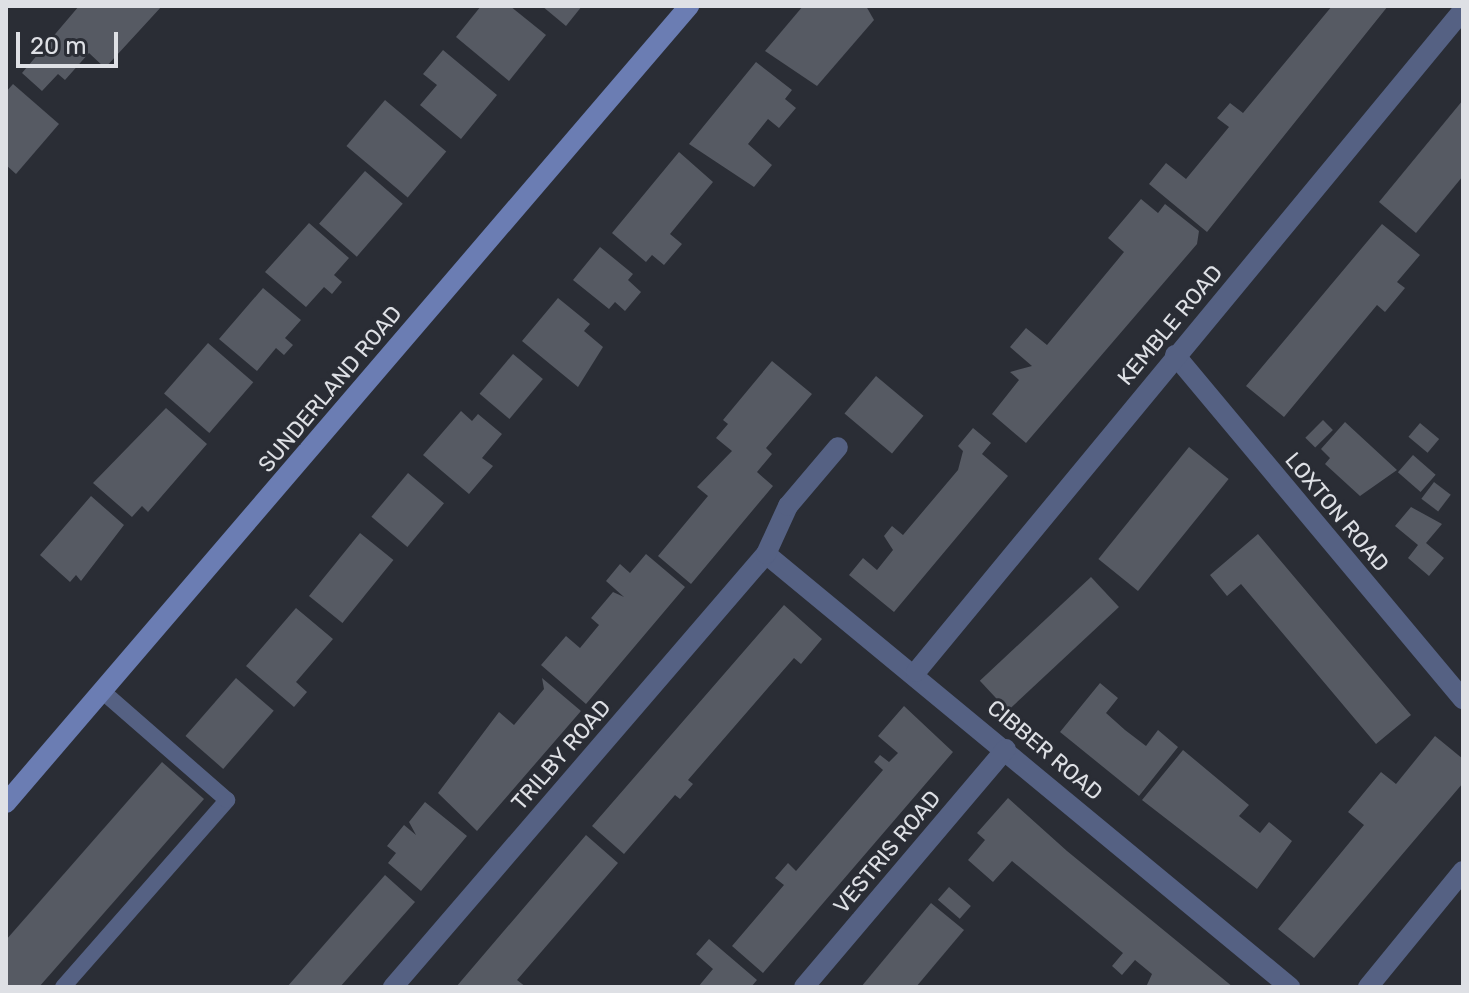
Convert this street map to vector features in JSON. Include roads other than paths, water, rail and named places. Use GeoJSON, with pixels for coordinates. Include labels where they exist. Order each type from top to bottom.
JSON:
{"type":"FeatureCollection","features":[{"type":"Feature","properties":{"kind":"street","name":"SUNDERLAND ROAD"},"geometry":{"type":"LineString","coordinates":[[6,803],[689,6]]}},
{"type":"Feature","properties":{"kind":"street","name":"KEMBLE ROAD"},"geometry":{"type":"LineString","coordinates":[[916,672],[1463,10]]}},
{"type":"Feature","properties":{"kind":"street","name":"LOXTON ROAD"},"geometry":{"type":"LineString","coordinates":[[1175,355],[1463,699]]}},
{"type":"Feature","properties":{"kind":"street","name":"TRILBY ROAD"},"geometry":{"type":"LineString","coordinates":[[393,987],[766,554],[788,506],[838,447]]}},
{"type":"Feature","properties":{"kind":"street","name":"CIBBER ROAD"},"geometry":{"type":"LineString","coordinates":[[766,554],[916,672],[1290,987]]}},
{"type":"Feature","properties":{"kind":"street","name":"VESTRIS ROAD"},"geometry":{"type":"LineString","coordinates":[[804,987],[1006,749]]}},
{"type":"Feature","properties":{"kind":"street"},"geometry":{"type":"LineString","coordinates":[[1368,987],[1463,871]]}},
{"type":"Feature","properties":{"kind":"lane"},"geometry":{"type":"LineString","coordinates":[[63,987],[227,800],[102,691]]}}]}
